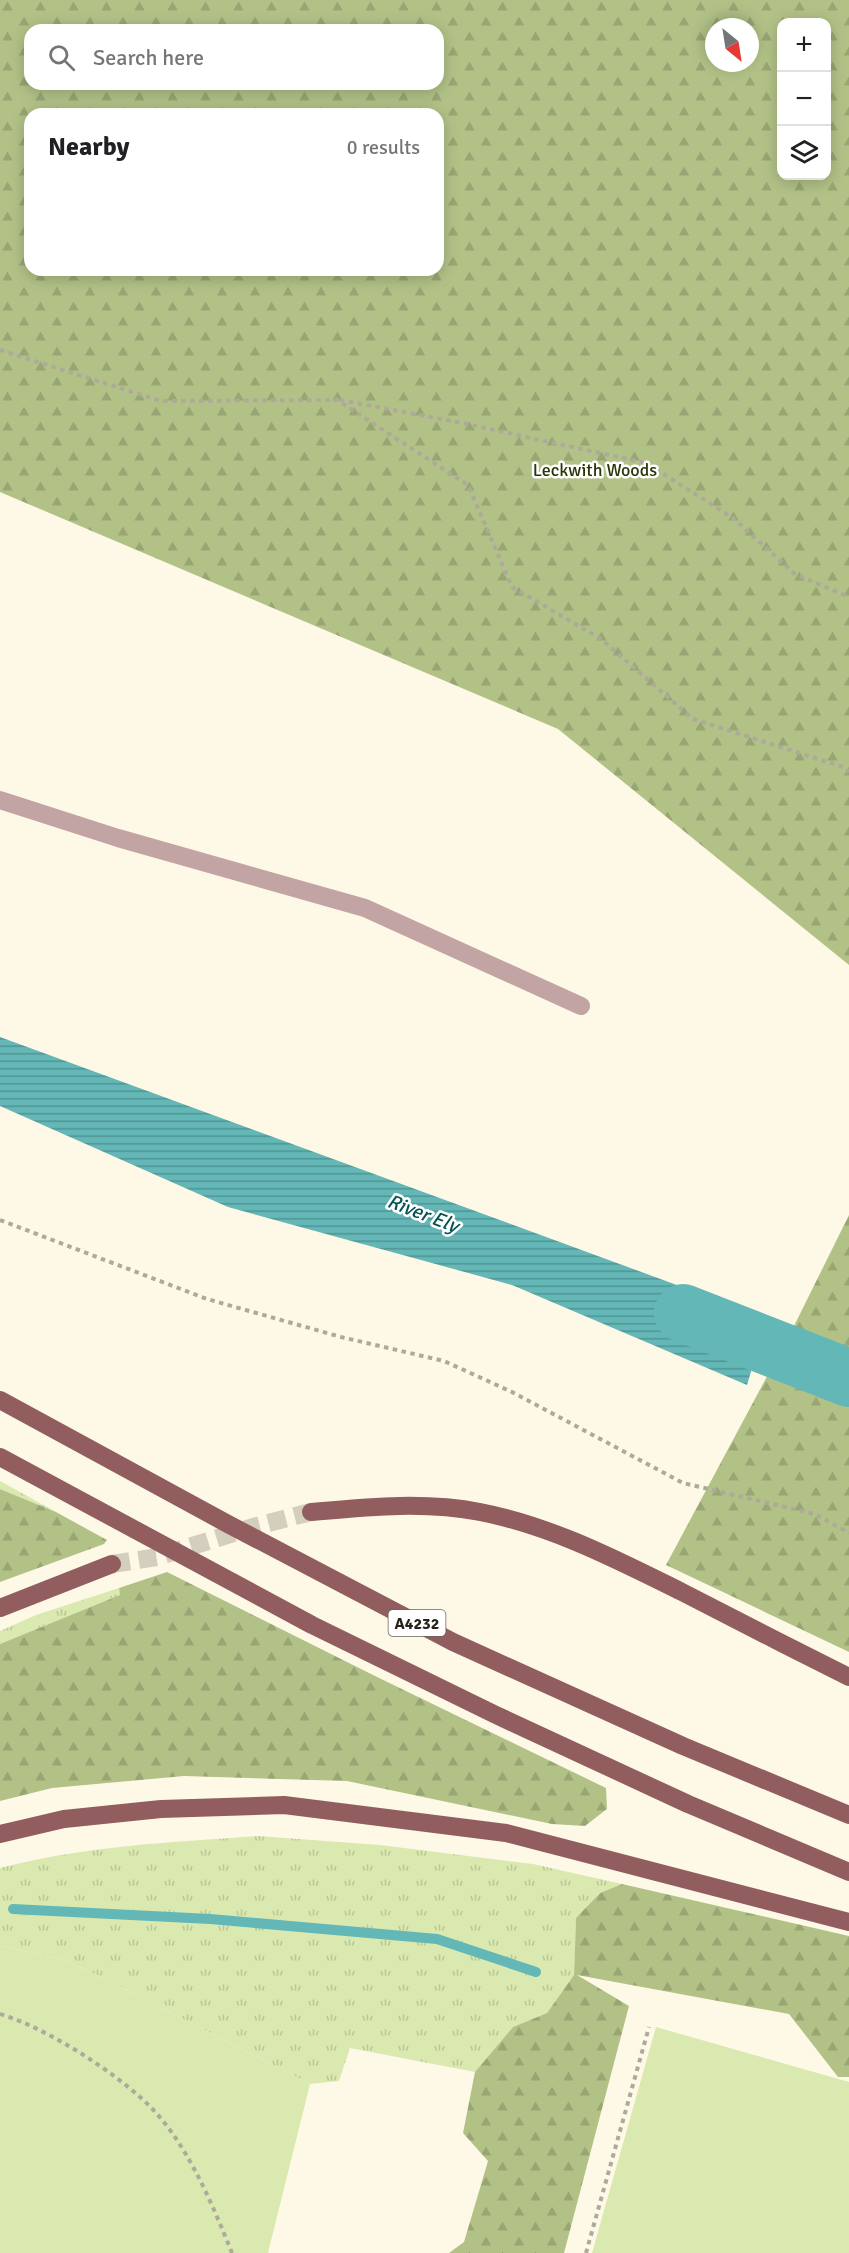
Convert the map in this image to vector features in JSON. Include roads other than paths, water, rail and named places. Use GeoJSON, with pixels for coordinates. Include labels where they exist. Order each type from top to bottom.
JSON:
{"type":"FeatureCollection","features":[{"type":"Feature","properties":{"kind":"main road","name":"A4232"},"geometry":{"type":"LineString","coordinates":[[0,1400],[226,1523],[453,1642],[683,1746],[849,1815]]}},
{"type":"Feature","properties":{"kind":"main road","name":"A4232"},"geometry":{"type":"LineString","coordinates":[[0,1457],[322,1630],[507,1720],[688,1804],[849,1872]]}},
{"type":"Feature","properties":{"kind":"main road"},"geometry":{"type":"LineString","coordinates":[[311,1512],[376,1506],[429,1507],[478,1512],[537,1527],[569,1538],[621,1562],[849,1677]]}},
{"type":"Feature","properties":{"kind":"main road"},"geometry":{"type":"LineString","coordinates":[[0,1608],[112,1564]]}},
{"type":"Feature","properties":{"kind":"main road"},"geometry":{"type":"LineString","coordinates":[[0,1834],[64,1819],[161,1809],[284,1805],[506,1833],[849,1922]]}},
{"type":"Feature","properties":{"kind":"lane"},"geometry":{"type":"LineString","coordinates":[[0,800],[118,838],[365,908],[581,1006]]}},
{"type":"Feature","properties":{"kind":"water"},"geometry":{"type":"Polygon","coordinates":[[[0,1037],[767,1318],[747,1385],[512,1285],[228,1207],[0,1106],[0,1037]]]}},
{"type":"Feature","properties":{"kind":"waterway","name":"River Ely"},"geometry":{"type":"LineString","coordinates":[[683,1313],[849,1378]]}},
{"type":"Feature","properties":{"kind":"waterway"},"geometry":{"type":"LineString","coordinates":[[13,1909],[210,1919],[437,1939],[536,1972]]}},
{"type":"Feature","properties":{"kind":"tunnel"},"geometry":{"type":"LineString","coordinates":[[112,1564],[157,1557],[253,1527],[311,1512]]}},
{"type":"Feature","properties":{"kind":"park label","name":"Leckwith Woods"},"geometry":{"type":"Point","coordinates":[595,470]}}]}
